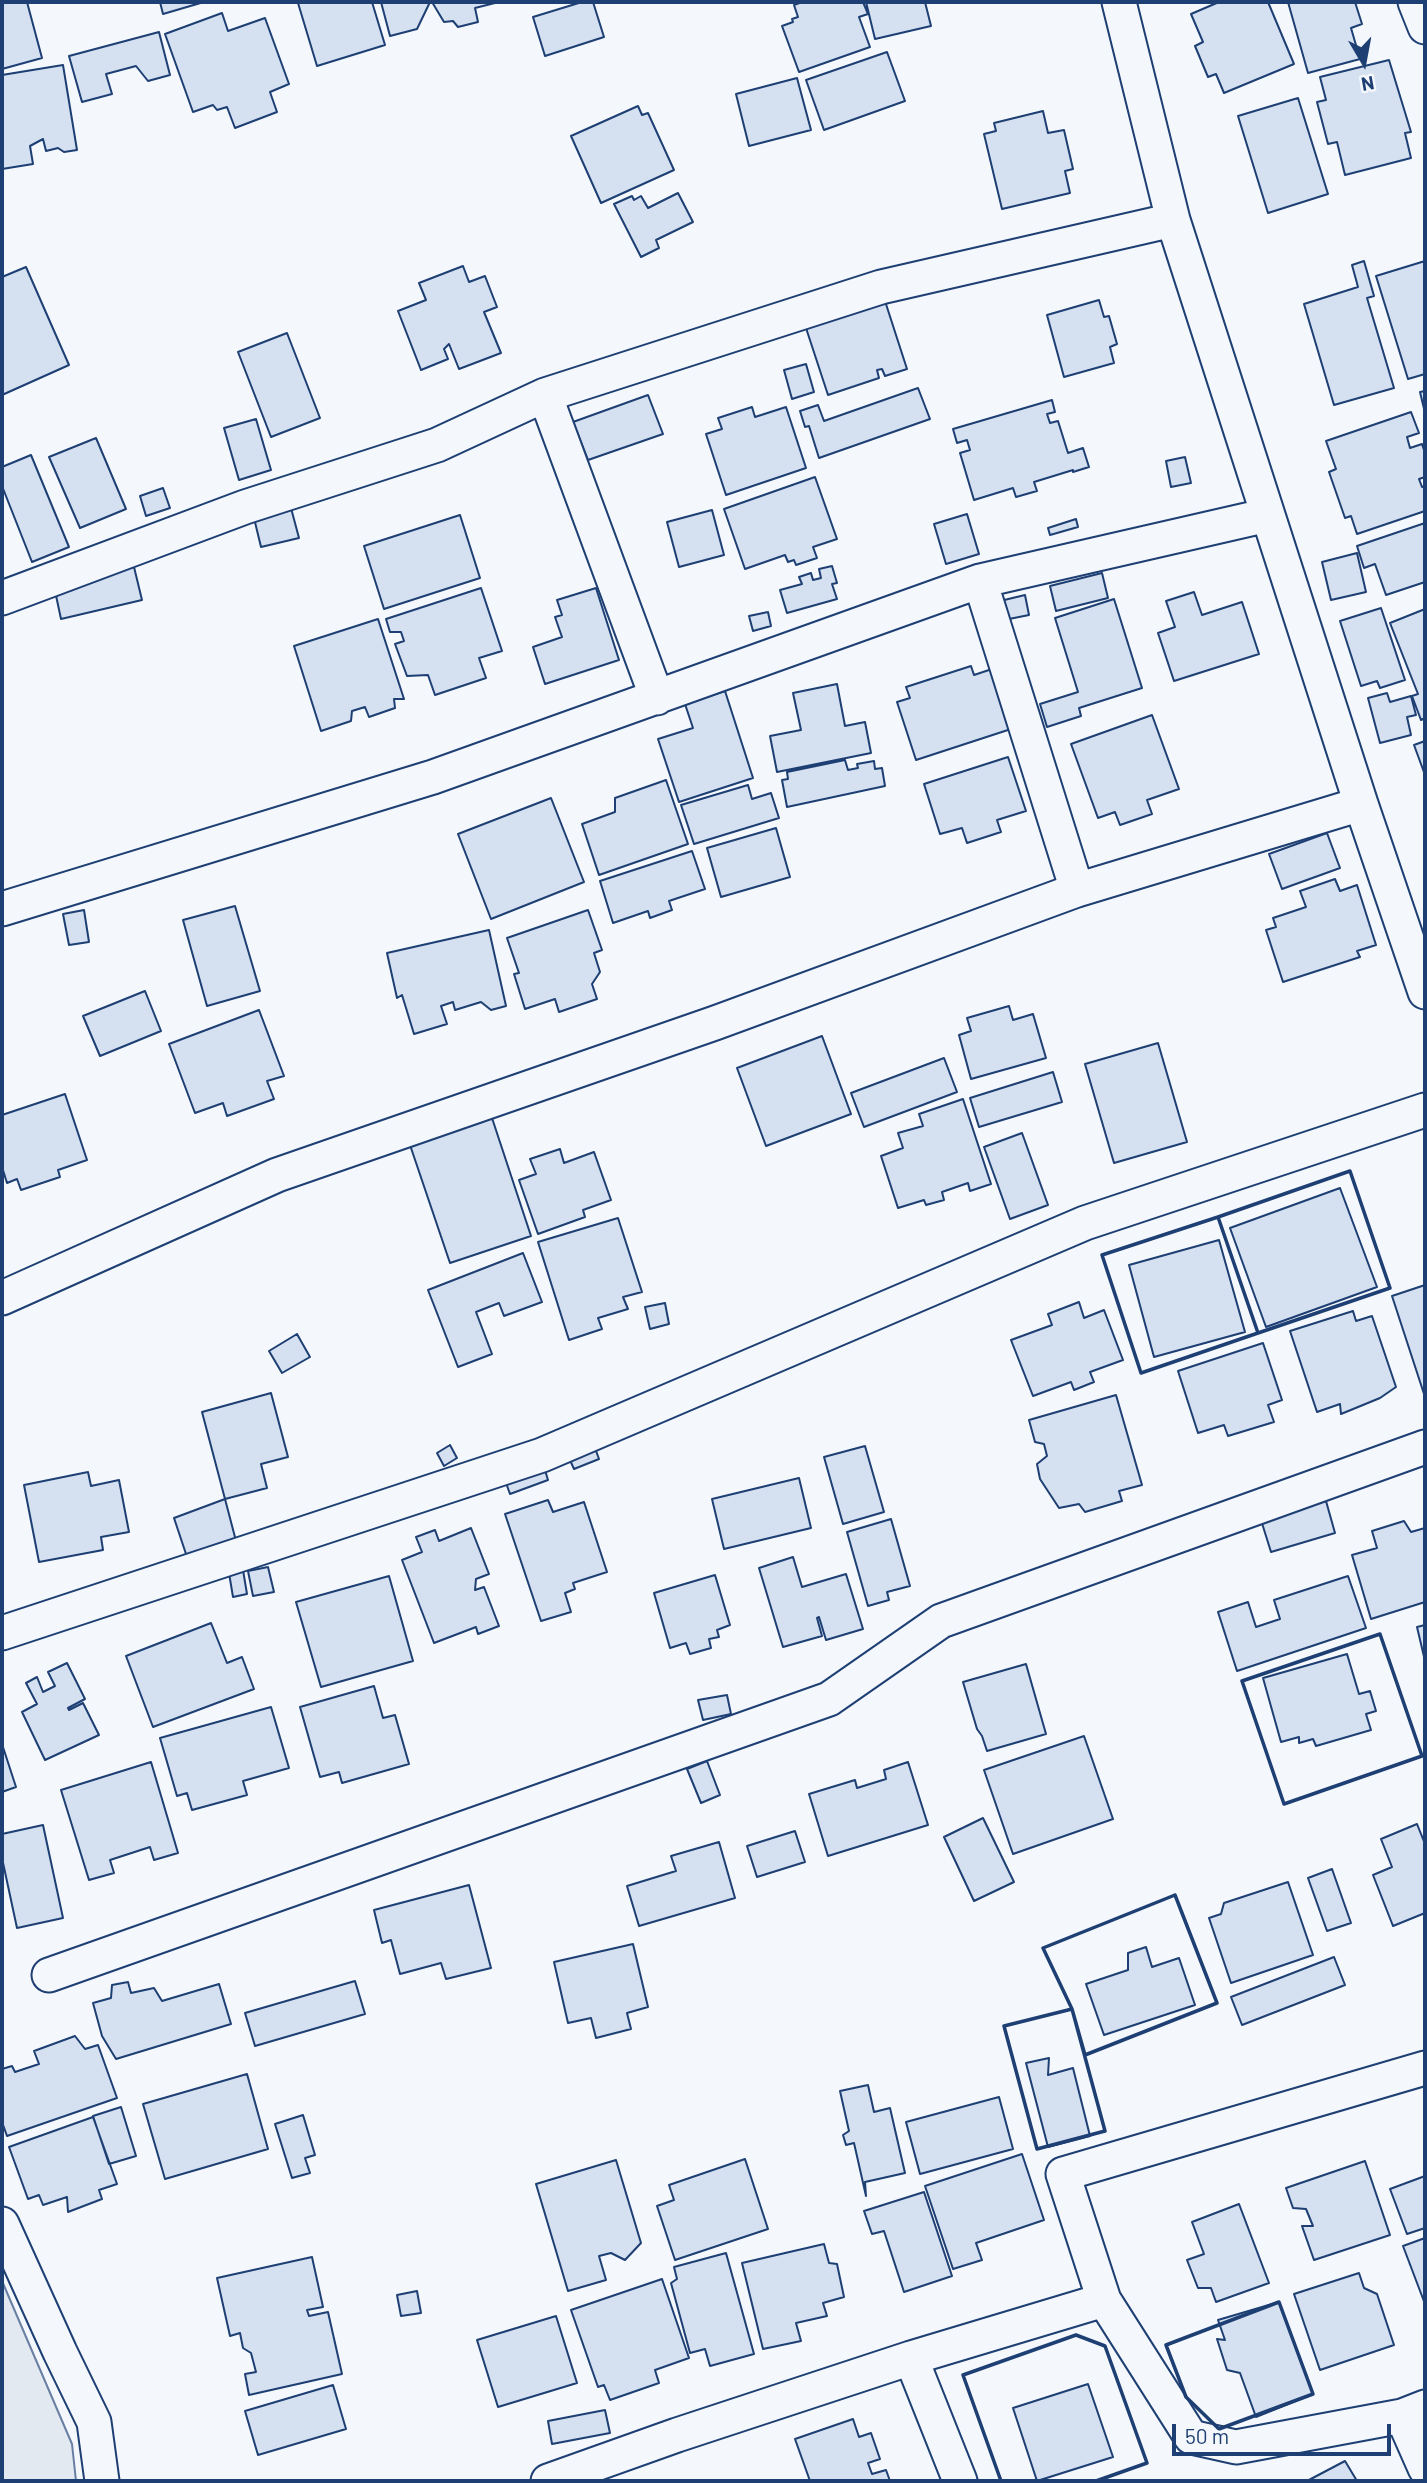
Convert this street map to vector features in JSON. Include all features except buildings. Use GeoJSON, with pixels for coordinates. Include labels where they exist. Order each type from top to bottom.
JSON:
{"type":"FeatureCollection","features":[{"type":"Feature","properties":{"kind":"street"},"geometry":{"type":"LineString","coordinates":[[1119,2],[1173,220],[1361,804],[1412,907],[1425,992]]}},
{"type":"Feature","properties":{"kind":"street"},"geometry":{"type":"LineString","coordinates":[[1415,2],[1425,27]]}},
{"type":"Feature","properties":{"kind":"street"},"geometry":{"type":"LineString","coordinates":[[2,598],[246,507],[437,445],[545,395],[881,287],[1173,220]]}},
{"type":"Feature","properties":{"kind":"street"},"geometry":{"type":"LineString","coordinates":[[545,395],[657,698]]}},
{"type":"Feature","properties":{"kind":"street"},"geometry":{"type":"LineString","coordinates":[[2,909],[433,777],[980,581],[1268,515]]}},
{"type":"Feature","properties":{"kind":"street"},"geometry":{"type":"LineString","coordinates":[[980,581],[1077,890]]}},
{"type":"Feature","properties":{"kind":"street"},"geometry":{"type":"LineString","coordinates":[[2,1298],[277,1175],[715,1023],[1077,890],[1361,804]]}},
{"type":"Feature","properties":{"kind":"street"},"geometry":{"type":"LineString","coordinates":[[2,1633],[542,1455],[1085,1223],[1425,1110]]}},
{"type":"Feature","properties":{"kind":"street"},"geometry":{"type":"LineString","coordinates":[[48,1975],[829,1699],[941,1621],[1425,1447]]}},
{"type":"Feature","properties":{"kind":"street"},"geometry":{"type":"LineString","coordinates":[[1425,2068],[1063,2175],[1104,2300],[1191,2437],[1236,2447],[1414,2412],[1425,2468]]}},
{"type":"Feature","properties":{"kind":"street"},"geometry":{"type":"LineString","coordinates":[[2,2224],[94,2422],[102,2481]]}},
{"type":"Feature","properties":{"kind":"street"},"geometry":{"type":"LineString","coordinates":[[548,2481],[677,2435],[911,2358],[1104,2300]]}},
{"type":"Feature","properties":{"kind":"street"},"geometry":{"type":"LineString","coordinates":[[911,2358],[960,2481]]}},
{"type":"Feature","properties":{"kind":"shaded area"},"geometry":{"type":"Polygon","coordinates":[[[2,2281],[72,2444],[76,2481],[2,2481],[2,2281]]]}},
{"type":"Feature","properties":{"kind":"wall"},"geometry":{"type":"LineString","coordinates":[[1350,1171],[1390,1288],[1258,1333],[1218,1217],[1350,1171]]}},
{"type":"Feature","properties":{"kind":"wall"},"geometry":{"type":"LineString","coordinates":[[1218,1217],[1258,1333],[1141,1373],[1102,1255],[1218,1217]]}},
{"type":"Feature","properties":{"kind":"wall"},"geometry":{"type":"LineString","coordinates":[[1380,1634],[1422,1756],[1284,1804],[1242,1681],[1380,1634]]}},
{"type":"Feature","properties":{"kind":"wall"},"geometry":{"type":"LineString","coordinates":[[1175,1895],[1217,2003],[1085,2055],[1072,2009],[1043,1948],[1175,1895]]}},
{"type":"Feature","properties":{"kind":"wall"},"geometry":{"type":"LineString","coordinates":[[1072,2009],[1105,2131],[1037,2149],[1004,2026],[1072,2009]]}},
{"type":"Feature","properties":{"kind":"wall"},"geometry":{"type":"LineString","coordinates":[[1279,2302],[1313,2394],[1219,2429],[1186,2397],[1166,2345],[1279,2302]]}},
{"type":"Feature","properties":{"kind":"wall"},"geometry":{"type":"LineString","coordinates":[[1001,2481],[963,2375],[1076,2335],[1105,2346],[1147,2463],[1096,2481]]}}]}
